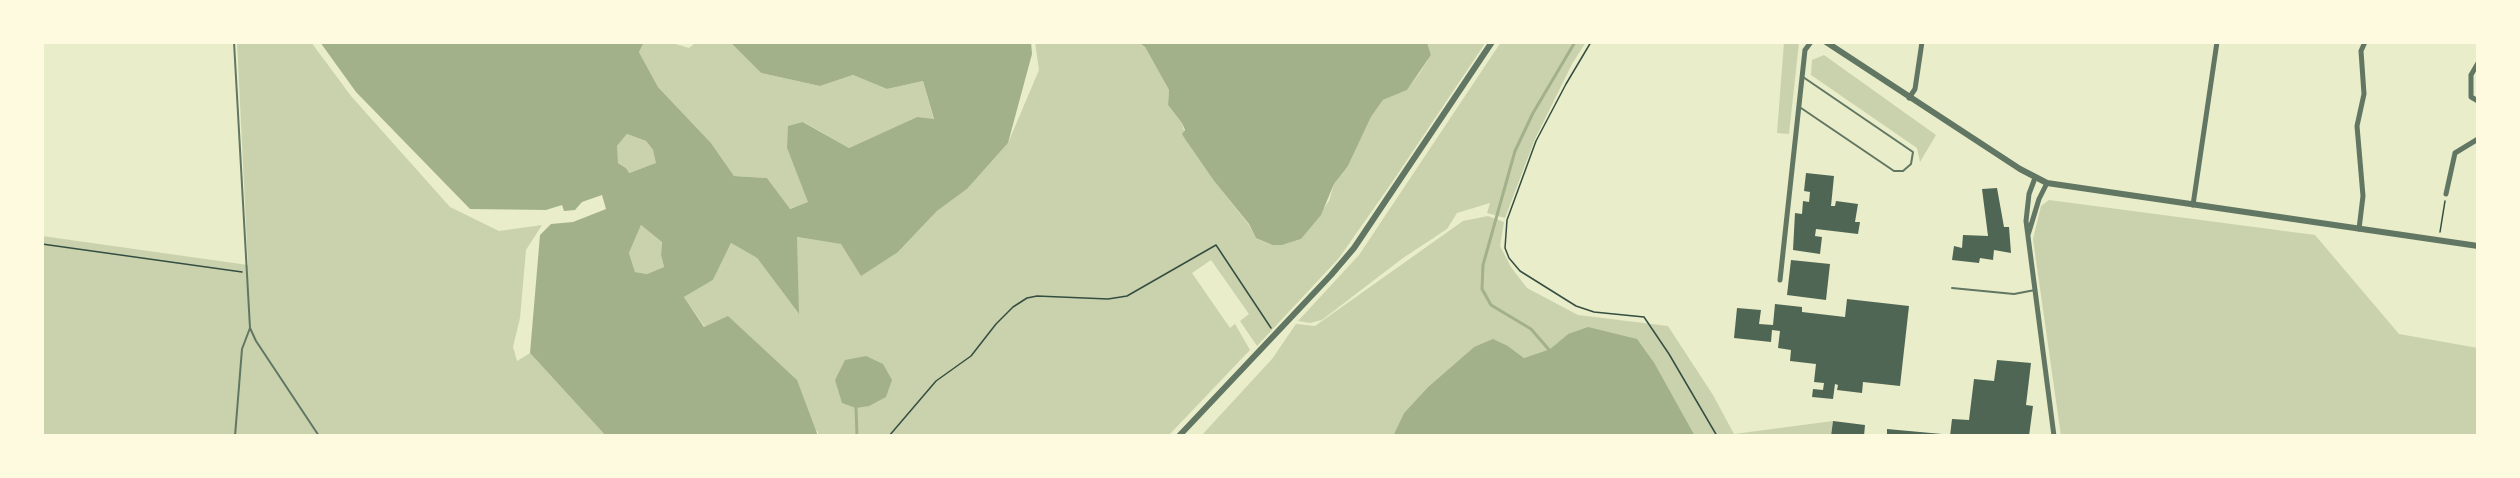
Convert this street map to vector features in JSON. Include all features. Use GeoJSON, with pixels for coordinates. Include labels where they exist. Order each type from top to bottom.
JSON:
{"type":"FeatureCollection","features":[{"type":"Feature","properties":{"kind":"street"},"geometry":{"type":"LineString","coordinates":[[1179,436],[1331,275],[1360,240],[1492,42]]}},
{"type":"Feature","properties":{"kind":"street"},"geometry":{"type":"LineString","coordinates":[[1780,280],[1805,50],[1811,42]]}},
{"type":"Feature","properties":{"kind":"street"},"geometry":{"type":"LineString","coordinates":[[1826,42],[1909,98],[2035,178],[2047,183],[2478,246]]}},
{"type":"Feature","properties":{"kind":"street"},"geometry":{"type":"LineString","coordinates":[[1909,98],[1915,89],[1922,42]]}},
{"type":"Feature","properties":{"kind":"street"},"geometry":{"type":"LineString","coordinates":[[2193,205],[2217,42]]}},
{"type":"Feature","properties":{"kind":"street"},"geometry":{"type":"LineString","coordinates":[[2359,229],[2363,196],[2357,126],[2364,94],[2361,51],[2365,42]]}},
{"type":"Feature","properties":{"kind":"street"},"geometry":{"type":"LineString","coordinates":[[2478,63],[2470,75],[2471,97],[2478,101]]}},
{"type":"Feature","properties":{"kind":"street"},"geometry":{"type":"LineString","coordinates":[[2446,194],[2455,153],[2478,139]]}},
{"type":"Feature","properties":{"kind":"street"},"geometry":{"type":"LineString","coordinates":[[2035,178],[2027,205],[2028,236],[2054,436]]}},
{"type":"Feature","properties":{"kind":"street"},"geometry":{"type":"LineString","coordinates":[[2028,236],[2039,199],[2047,183]]}},
{"type":"Feature","properties":{"kind":"lane"},"geometry":{"type":"LineString","coordinates":[[234,42],[250,328],[256,341],[319,436]]}},
{"type":"Feature","properties":{"kind":"lane"},"geometry":{"type":"LineString","coordinates":[[1799,107],[1894,171],[1903,171],[1911,164],[1913,153],[1802,76]]}},
{"type":"Feature","properties":{"kind":"lane"},"geometry":{"type":"LineString","coordinates":[[1952,288],[2014,294],[2035,290]]}},
{"type":"Feature","properties":{"kind":"lane"},"geometry":{"type":"LineString","coordinates":[[235,436],[242,349],[250,328]]}},
{"type":"Feature","properties":{"kind":"path"},"geometry":{"type":"LineString","coordinates":[[1591,42],[1536,141],[1508,220],[1505,248],[1509,258],[1520,271],[1559,298],[1576,306],[1604,314],[1644,317],[1669,354],[1717,436]]}},
{"type":"Feature","properties":{"kind":"path"},"geometry":{"type":"LineString","coordinates":[[2439,241],[2446,194]]}},
{"type":"Feature","properties":{"kind":"path"},"geometry":{"type":"LineString","coordinates":[[42,244],[148,261],[246,272]]}},
{"type":"Feature","properties":{"kind":"path"},"geometry":{"type":"LineString","coordinates":[[889,436],[936,381],[972,356],[996,324],[1013,307],[1027,298],[1037,296],[1107,299],[1127,296],[1216,245],[1273,336]]}},
{"type":"Feature","properties":{"kind":"shaded area"},"geometry":{"type":"Polygon","coordinates":[[[237,42],[311,42],[351,96],[450,207],[499,231],[542,225],[526,250],[520,318],[513,347],[517,361],[530,353],[606,436],[42,436],[42,236],[248,265],[237,42]]]}},
{"type":"Feature","properties":{"kind":"shaded area"},"geometry":{"type":"Polygon","coordinates":[[[320,42],[644,42],[639,52],[658,87],[711,143],[734,176],[767,178],[790,209],[808,202],[787,148],[788,126],[803,122],[849,148],[917,117],[934,119],[923,81],[887,89],[853,75],[820,86],[761,73],[730,42],[1031,42],[1032,54],[1008,143],[967,189],[937,211],[898,252],[861,276],[841,244],[797,237],[799,314],[757,258],[731,243],[713,280],[684,297],[704,327],[728,316],[797,380],[818,436],[606,436],[530,353],[540,235],[551,224],[573,222],[606,209],[602,195],[582,202],[575,210],[564,211],[562,205],[546,210],[470,209],[356,92],[320,42]],[[627,134],[617,146],[618,163],[629,173],[656,163],[653,150],[646,141],[627,134]],[[641,225],[629,253],[635,272],[647,274],[664,267],[661,255],[662,242],[641,225]]]}},
{"type":"Feature","properties":{"kind":"shaded area"},"geometry":{"type":"Polygon","coordinates":[[[644,42],[669,42],[689,48],[696,42],[730,42],[761,73],[820,86],[853,75],[887,89],[923,81],[934,120],[917,117],[849,148],[804,122],[787,148],[809,202],[789,209],[767,178],[734,176],[711,143],[658,87],[639,52],[644,42]]]}},
{"type":"Feature","properties":{"kind":"shaded area"},"geometry":{"type":"Polygon","coordinates":[[[1035,42],[1138,42],[1145,47],[1169,90],[1168,105],[1182,123],[1187,142],[1249,225],[1256,238],[1271,245],[1281,245],[1301,239],[1329,201],[1334,184],[1348,166],[1371,117],[1383,100],[1407,90],[1431,55],[1427,42],[1486,42],[1339,258],[1257,346],[1240,321],[1249,314],[1211,260],[1192,273],[1230,328],[1235,324],[1250,350],[1168,436],[818,436],[818,432],[705,327],[684,297],[713,280],[731,243],[757,258],[798,313],[796,237],[898,252],[937,211],[967,189],[1008,143],[1039,70],[1035,42]]]}},
{"type":"Feature","properties":{"kind":"shaded area"},"geometry":{"type":"Polygon","coordinates":[[[1138,42],[1427,42],[1431,55],[1407,90],[1383,100],[1371,117],[1348,166],[1334,184],[1321,215],[1301,239],[1282,245],[1272,245],[1256,238],[1249,224],[1214,181],[1187,142],[1182,134],[1185,130],[1182,123],[1168,105],[1169,90],[1145,47],[1138,42]]]}},
{"type":"Feature","properties":{"kind":"shaded area"},"geometry":{"type":"Polygon","coordinates":[[[1501,42],[1586,42],[1572,64],[1535,139],[1505,218],[1487,213],[1490,203],[1457,213],[1447,229],[1403,258],[1322,320],[1310,323],[1298,321],[1359,255],[1501,42]]]}},
{"type":"Feature","properties":{"kind":"shaded area"},"geometry":{"type":"Polygon","coordinates":[[[1784,42],[1799,42],[1789,134],[1777,133],[1784,42]]]}},
{"type":"Feature","properties":{"kind":"shaded area"},"geometry":{"type":"Polygon","coordinates":[[[1824,55],[1936,135],[1920,162],[1917,148],[1811,75],[1812,60],[1824,55]]]}},
{"type":"Feature","properties":{"kind":"shaded area"},"geometry":{"type":"Polygon","coordinates":[[[627,134],[646,141],[653,150],[657,163],[628,173],[626,168],[617,162],[617,146],[627,134]]]}},
{"type":"Feature","properties":{"kind":"shaded area"},"geometry":{"type":"Polygon","coordinates":[[[2049,200],[2315,235],[2399,334],[2478,348],[2478,436],[2061,436],[2033,239],[2041,206],[2049,200]]]}},
{"type":"Feature","properties":{"kind":"shaded area"},"geometry":{"type":"Polygon","coordinates":[[[1488,216],[1504,222],[1500,246],[1511,267],[1527,288],[1578,315],[1668,326],[1713,395],[1734,434],[1833,421],[1831,436],[1695,436],[1655,364],[1568,334],[1550,349],[1524,358],[1508,346],[1474,347],[1428,387],[1404,413],[1393,436],[1201,436],[1272,359],[1296,324],[1315,326],[1463,221],[1488,216]]]}},
{"type":"Feature","properties":{"kind":"shaded area"},"geometry":{"type":"Polygon","coordinates":[[[641,225],[662,241],[661,255],[664,267],[647,274],[635,272],[629,253],[641,225]]]}},
{"type":"Feature","properties":{"kind":"shaded area"},"geometry":{"type":"Polygon","coordinates":[[[1588,327],[1637,339],[1655,364],[1695,436],[1393,436],[1404,413],[1428,387],[1474,347],[1493,339],[1508,346],[1524,358],[1550,349],[1568,334],[1588,327]]]}},
{"type":"Feature","properties":{"kind":"shaded area"},"geometry":{"type":"Polygon","coordinates":[[[866,356],[883,364],[892,380],[886,397],[869,406],[856,408],[842,403],[835,380],[845,360],[866,356]]]}},
{"type":"Feature","properties":{"kind":"building"},"geometry":{"type":"Polygon","coordinates":[[[1806,173],[1834,176],[1831,206],[1835,206],[1836,201],[1858,204],[1855,222],[1860,222],[1858,234],[1816,229],[1815,236],[1822,237],[1820,254],[1793,250],[1795,213],[1802,214],[1803,201],[1809,202],[1810,192],[1804,191],[1806,173]]]}},
{"type":"Feature","properties":{"kind":"building"},"geometry":{"type":"Polygon","coordinates":[[[1997,188],[2004,227],[2009,227],[2011,253],[1994,250],[1993,260],[1980,258],[1979,263],[1952,260],[1954,246],[1962,248],[1963,235],[1988,236],[1982,189],[1997,188]]]}},
{"type":"Feature","properties":{"kind":"building"},"geometry":{"type":"Polygon","coordinates":[[[1791,260],[1830,264],[1826,300],[1787,295],[1791,260]]]}},
{"type":"Feature","properties":{"kind":"building"},"geometry":{"type":"Polygon","coordinates":[[[1847,299],[1909,306],[1900,386],[1863,382],[1862,393],[1837,390],[1838,385],[1835,384],[1833,399],[1812,397],[1813,389],[1823,390],[1824,383],[1814,382],[1816,364],[1790,361],[1791,350],[1778,348],[1780,331],[1772,330],[1771,342],[1734,338],[1737,308],[1761,310],[1759,324],[1773,325],[1775,304],[1802,307],[1802,312],[1845,317],[1847,299]]]}},
{"type":"Feature","properties":{"kind":"building"},"geometry":{"type":"Polygon","coordinates":[[[1997,360],[2031,363],[2026,405],[2033,406],[2029,436],[1950,436],[1952,419],[1969,420],[1974,379],[1994,381],[1997,360]]]}},
{"type":"Feature","properties":{"kind":"building"},"geometry":{"type":"Polygon","coordinates":[[[1833,421],[1865,425],[1864,436],[1831,436],[1833,421]]]}},
{"type":"Feature","properties":{"kind":"building"},"geometry":{"type":"Polygon","coordinates":[[[1887,429],[1942,434],[1942,436],[1887,436],[1887,429]]]}},
{"type":"Feature","properties":{"kind":"waterway"},"geometry":{"type":"LineString","coordinates":[[1551,352],[1531,329],[1491,305],[1482,289],[1483,265],[1515,151],[1533,113],[1575,42]]}},
{"type":"Feature","properties":{"kind":"waterway"},"geometry":{"type":"LineString","coordinates":[[856,408],[857,436]]}}]}
